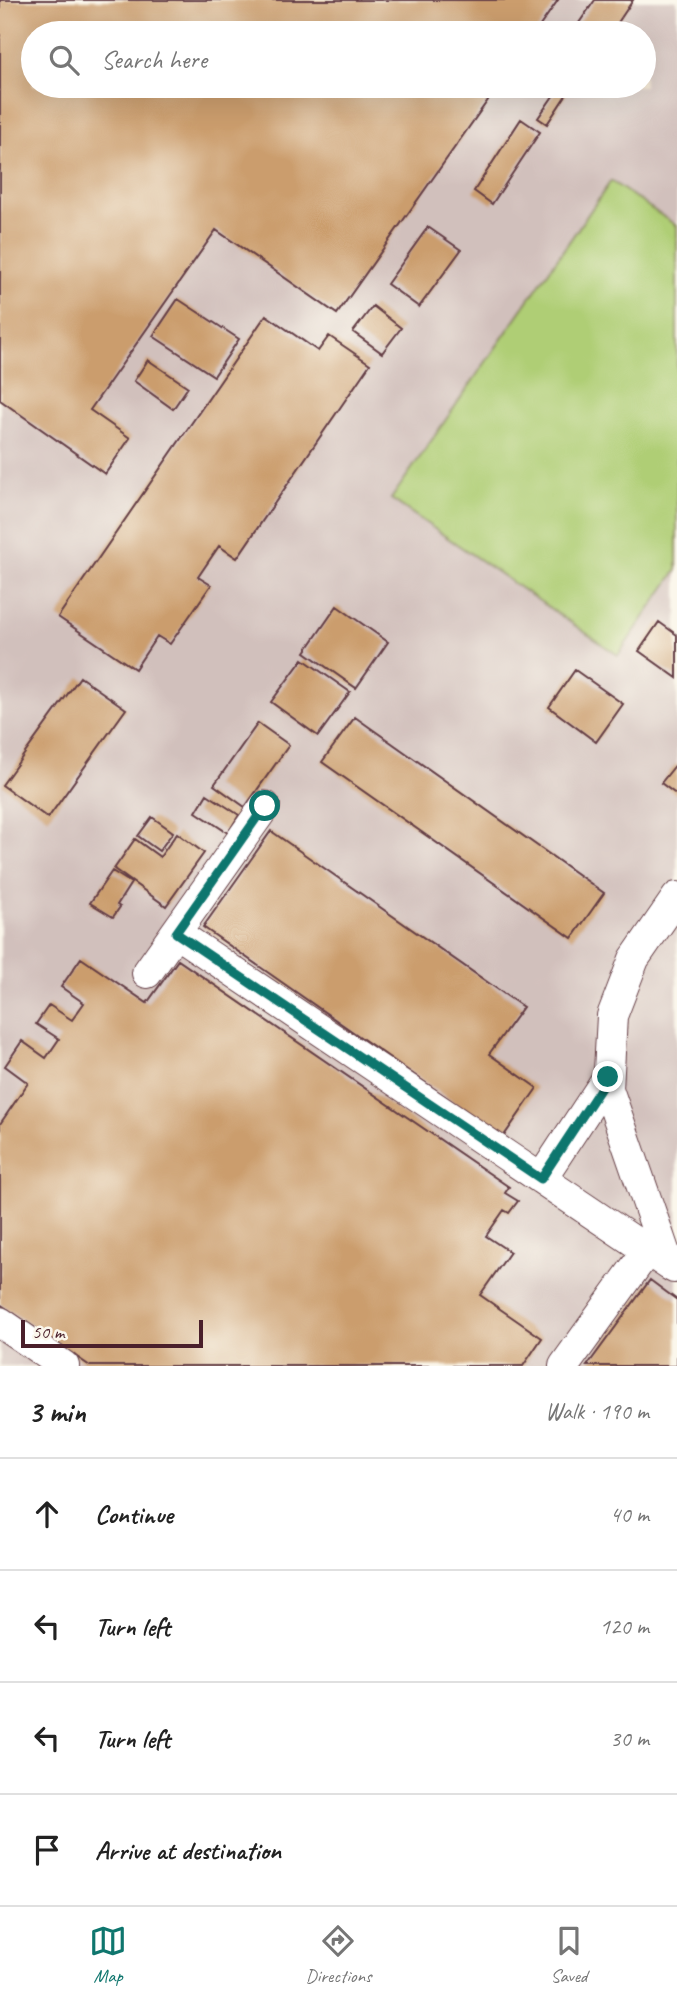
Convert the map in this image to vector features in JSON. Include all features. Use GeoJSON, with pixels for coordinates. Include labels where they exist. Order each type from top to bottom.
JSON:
{"type":"FeatureCollection","features":[{"type":"Feature","properties":{"kind":"lane"},"geometry":{"type":"LineString","coordinates":[[147,973],[265,806]]}},
{"type":"Feature","properties":{"kind":"lane"},"geometry":{"type":"LineString","coordinates":[[664,1262],[608,1089],[608,1077],[612,1016],[634,959],[677,897]]}},
{"type":"Feature","properties":{"kind":"lane"},"geometry":{"type":"LineString","coordinates":[[176,933],[664,1262]]}},
{"type":"Feature","properties":{"kind":"lane"},"geometry":{"type":"LineString","coordinates":[[541,1179],[608,1077]]}},
{"type":"Feature","properties":{"kind":"lane"},"geometry":{"type":"LineString","coordinates":[[564,1366],[664,1262]]}},
{"type":"Feature","properties":{"kind":"lane"},"geometry":{"type":"LineString","coordinates":[[0,1322],[64,1366]]}},
{"type":"Feature","properties":{"kind":"shaded area"},"geometry":{"type":"Polygon","coordinates":[[[0,0],[677,0],[677,1366],[0,1366],[0,0]]]}},
{"type":"Feature","properties":{"kind":"green space"},"geometry":{"type":"Polygon","coordinates":[[[611,181],[677,226],[677,570],[618,655],[391,499],[611,181]]]}},
{"type":"Feature","properties":{"kind":"building"},"geometry":{"type":"Polygon","coordinates":[[[0,0],[558,0],[543,21],[21,21],[21,98],[490,98],[337,314],[216,230],[90,410],[130,438],[105,474],[0,400],[0,0]]]}},
{"type":"Feature","properties":{"kind":"building"},"geometry":{"type":"Polygon","coordinates":[[[595,0],[633,0],[619,21],[580,21],[595,0]]]}},
{"type":"Feature","properties":{"kind":"building"},"geometry":{"type":"Polygon","coordinates":[[[552,98],[564,98],[547,124],[538,118],[552,98]]]}},
{"type":"Feature","properties":{"kind":"building"},"geometry":{"type":"Polygon","coordinates":[[[521,119],[540,132],[492,204],[474,191],[521,119]]]}},
{"type":"Feature","properties":{"kind":"building"},"geometry":{"type":"Polygon","coordinates":[[[428,227],[461,250],[419,307],[387,284],[428,227]]]}},
{"type":"Feature","properties":{"kind":"building"},"geometry":{"type":"Polygon","coordinates":[[[178,299],[239,339],[214,376],[153,336],[178,299]]]}},
{"type":"Feature","properties":{"kind":"building"},"geometry":{"type":"Polygon","coordinates":[[[373,306],[401,328],[382,353],[353,332],[373,306]]]}},
{"type":"Feature","properties":{"kind":"building"},"geometry":{"type":"Polygon","coordinates":[[[266,315],[318,351],[329,336],[370,364],[237,558],[219,546],[198,577],[211,585],[170,644],[157,636],[135,669],[58,617],[266,315]]]}},
{"type":"Feature","properties":{"kind":"building"},"geometry":{"type":"Polygon","coordinates":[[[148,360],[188,387],[173,409],[134,381],[148,360]]]}},
{"type":"Feature","properties":{"kind":"building"},"geometry":{"type":"Polygon","coordinates":[[[337,606],[388,642],[356,688],[305,652],[337,606]]]}},
{"type":"Feature","properties":{"kind":"building"},"geometry":{"type":"Polygon","coordinates":[[[659,622],[677,635],[677,678],[639,651],[659,622]]]}},
{"type":"Feature","properties":{"kind":"building"},"geometry":{"type":"Polygon","coordinates":[[[303,659],[350,692],[318,736],[271,702],[303,659]]]}},
{"type":"Feature","properties":{"kind":"building"},"geometry":{"type":"Polygon","coordinates":[[[575,670],[623,704],[596,742],[549,707],[575,670]]]}},
{"type":"Feature","properties":{"kind":"building"},"geometry":{"type":"Polygon","coordinates":[[[80,677],[126,709],[48,818],[2,785],[80,677]]]}},
{"type":"Feature","properties":{"kind":"building"},"geometry":{"type":"Polygon","coordinates":[[[355,717],[604,893],[572,938],[322,762],[355,717]]]}},
{"type":"Feature","properties":{"kind":"building"},"geometry":{"type":"Polygon","coordinates":[[[258,723],[289,745],[245,807],[214,785],[258,723]]]}},
{"type":"Feature","properties":{"kind":"building"},"geometry":{"type":"Polygon","coordinates":[[[677,763],[677,795],[661,783],[677,763]]]}},
{"type":"Feature","properties":{"kind":"building"},"geometry":{"type":"Polygon","coordinates":[[[207,794],[239,815],[228,833],[196,812],[207,794]]]}},
{"type":"Feature","properties":{"kind":"building"},"geometry":{"type":"Polygon","coordinates":[[[152,817],[173,832],[159,851],[138,836],[152,817]]]}},
{"type":"Feature","properties":{"kind":"building"},"geometry":{"type":"Polygon","coordinates":[[[271,831],[523,1007],[489,1054],[537,1088],[503,1137],[203,927],[271,831]]]}},
{"type":"Feature","properties":{"kind":"building"},"geometry":{"type":"Polygon","coordinates":[[[177,833],[204,853],[166,906],[114,869],[135,839],[160,857],[177,833]]]}},
{"type":"Feature","properties":{"kind":"building"},"geometry":{"type":"Polygon","coordinates":[[[112,871],[131,883],[113,917],[90,903],[112,871]]]}},
{"type":"Feature","properties":{"kind":"building"},"geometry":{"type":"Polygon","coordinates":[[[81,958],[147,1003],[178,960],[509,1187],[505,1193],[518,1201],[509,1213],[504,1210],[486,1236],[510,1252],[480,1295],[542,1338],[523,1366],[90,1366],[0,1304],[0,1124],[28,1083],[5,1066],[22,1041],[46,1058],[59,1039],[36,1024],[49,1005],[72,1020],[84,1003],[61,987],[81,958]]]}},
{"type":"Feature","properties":{"kind":"building"},"geometry":{"type":"Polygon","coordinates":[[[650,1280],[677,1300],[677,1366],[587,1366],[650,1280]]]}},
{"type":"Feature","properties":{"kind":"route"},"geometry":{"type":"LineString","coordinates":[[265,806],[176,933],[541,1179],[608,1077]]}}]}
